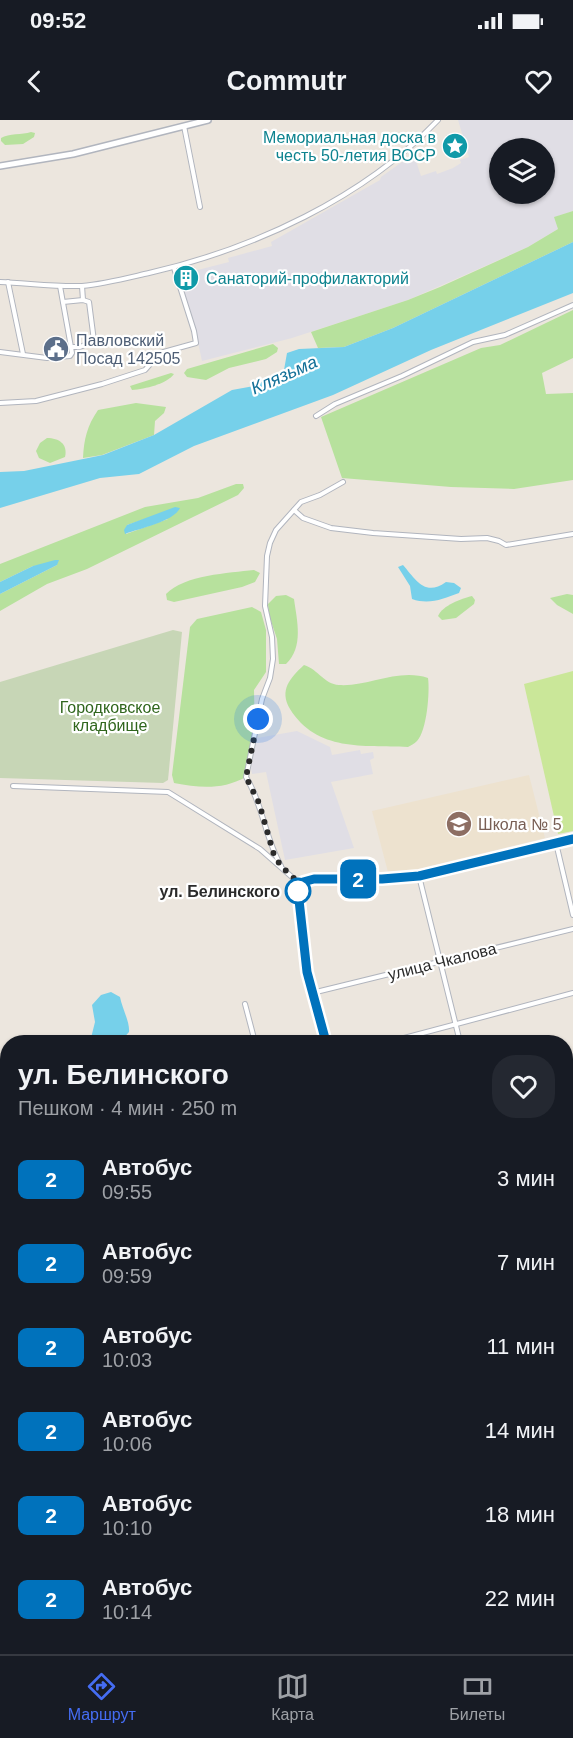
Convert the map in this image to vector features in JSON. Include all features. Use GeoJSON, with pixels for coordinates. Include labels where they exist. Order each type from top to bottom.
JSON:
{"type":"FeatureCollection","features":[{"type":"Feature","properties":{"kind":"street"},"geometry":{"type":"LineString","coordinates":[[0,166],[73,154],[208,120]]}},
{"type":"Feature","properties":{"kind":"street"},"geometry":{"type":"LineString","coordinates":[[0,282],[82,286],[174,267],[262,237],[317,210],[376,174],[422,137],[438,120]]}},
{"type":"Feature","properties":{"kind":"street"},"geometry":{"type":"LineString","coordinates":[[184,126],[200,207]]}},
{"type":"Feature","properties":{"kind":"street"},"geometry":{"type":"LineString","coordinates":[[0,403],[36,401],[102,384],[145,370],[160,353],[196,343],[174,267]]}},
{"type":"Feature","properties":{"kind":"street"},"geometry":{"type":"LineString","coordinates":[[8,282],[23,354]]}},
{"type":"Feature","properties":{"kind":"street"},"geometry":{"type":"LineString","coordinates":[[0,352],[47,358],[61,358],[72,353],[60,286]]}},
{"type":"Feature","properties":{"kind":"street"},"geometry":{"type":"LineString","coordinates":[[82,286],[83,300]]}},
{"type":"Feature","properties":{"kind":"street"},"geometry":{"type":"LineString","coordinates":[[63,302],[83,300],[89,302],[94,340],[80,347],[71,347]]}},
{"type":"Feature","properties":{"kind":"street"},"geometry":{"type":"LineString","coordinates":[[315,416],[335,404],[402,376],[473,342],[505,334],[573,305]]}},
{"type":"Feature","properties":{"kind":"street"},"geometry":{"type":"LineString","coordinates":[[281,866],[274,855],[259,803],[246,777],[262,699],[270,678],[273,659],[272,637],[264,606],[267,556],[276,530],[301,502],[320,495],[343,482]]}},
{"type":"Feature","properties":{"kind":"street"},"geometry":{"type":"LineString","coordinates":[[294,510],[303,518],[331,528],[461,539],[487,538],[506,545],[573,534]]}},
{"type":"Feature","properties":{"kind":"street"},"geometry":{"type":"LineString","coordinates":[[13,786],[168,792],[252,844],[301,885]]}},
{"type":"Feature","properties":{"kind":"street"},"geometry":{"type":"LineString","coordinates":[[324,1035],[307,972],[298,891],[301,885],[314,879],[382,879],[419,876],[573,839]]}},
{"type":"Feature","properties":{"kind":"street"},"geometry":{"type":"LineString","coordinates":[[556,843],[573,915]]}},
{"type":"Feature","properties":{"kind":"street"},"geometry":{"type":"LineString","coordinates":[[419,876],[458,1035]]}},
{"type":"Feature","properties":{"kind":"street","name":"улица Чкалова"},"geometry":{"type":"LineString","coordinates":[[312,993],[573,929]]}},
{"type":"Feature","properties":{"kind":"street"},"geometry":{"type":"LineString","coordinates":[[417,1035],[573,993]]}},
{"type":"Feature","properties":{"kind":"street"},"geometry":{"type":"LineString","coordinates":[[245,1004],[253,1035]]}},
{"type":"Feature","properties":{"kind":"shaded area"},"geometry":{"type":"Polygon","coordinates":[[[458,120],[573,120],[573,211],[555,217],[558,229],[528,247],[408,300],[292,338],[202,361],[193,319],[178,275],[229,262],[228,258],[272,246],[271,242],[380,180],[409,157],[416,161],[421,176],[436,171],[437,174],[453,168],[461,163],[460,160],[469,157],[458,120]]]}},
{"type":"Feature","properties":{"kind":"shaded area"},"geometry":{"type":"Polygon","coordinates":[[[297,731],[330,747],[332,755],[360,750],[361,754],[373,752],[374,758],[370,760],[373,774],[331,782],[354,848],[285,860],[266,772],[252,774],[251,768],[257,738],[297,731]]]}},
{"type":"Feature","properties":{"kind":"shaded area","name":"Школа № 5"},"geometry":{"type":"Polygon","coordinates":[[[529,775],[545,838],[389,876],[372,811],[529,775]]]}},
{"type":"Feature","properties":{"kind":"green space"},"geometry":{"type":"Polygon","coordinates":[[[35,133],[34,137],[23,144],[5,145],[1,141],[4,136],[35,133]]]}},
{"type":"Feature","properties":{"kind":"green space"},"geometry":{"type":"Polygon","coordinates":[[[573,211],[573,242],[393,328],[344,347],[318,348],[311,332],[408,300],[528,247],[558,229],[554,217],[573,211]]]}},
{"type":"Feature","properties":{"kind":"green space"},"geometry":{"type":"Polygon","coordinates":[[[573,310],[573,358],[542,373],[546,394],[573,393],[573,480],[514,489],[451,487],[342,478],[321,417],[481,348],[500,345],[573,310]]]}},
{"type":"Feature","properties":{"kind":"green space"},"geometry":{"type":"Polygon","coordinates":[[[273,344],[278,348],[277,352],[266,359],[229,368],[206,380],[187,377],[184,373],[187,369],[273,344]]]}},
{"type":"Feature","properties":{"kind":"green space"},"geometry":{"type":"Polygon","coordinates":[[[174,374],[171,378],[155,385],[132,390],[130,386],[174,374]]]}},
{"type":"Feature","properties":{"kind":"green space"},"geometry":{"type":"Polygon","coordinates":[[[136,403],[166,407],[164,413],[155,421],[154,435],[102,455],[83,458],[87,433],[98,410],[136,403]]]}},
{"type":"Feature","properties":{"kind":"green space"},"geometry":{"type":"Polygon","coordinates":[[[47,438],[55,439],[64,445],[65,457],[50,463],[39,458],[36,451],[40,443],[47,438]]]}},
{"type":"Feature","properties":{"kind":"green space"},"geometry":{"type":"Polygon","coordinates":[[[236,484],[243,484],[244,488],[238,495],[87,569],[47,584],[0,611],[0,594],[57,565],[33,566],[0,582],[0,564],[145,507],[198,498],[236,484]],[[148,518],[127,525],[126,534],[168,519],[148,518]]]}},
{"type":"Feature","properties":{"kind":"green space"},"geometry":{"type":"Polygon","coordinates":[[[254,570],[260,573],[255,582],[242,587],[174,602],[167,600],[166,594],[174,588],[195,579],[254,570]]]}},
{"type":"Feature","properties":{"kind":"green space"},"geometry":{"type":"Polygon","coordinates":[[[286,595],[294,599],[298,633],[292,657],[286,664],[279,664],[277,639],[268,604],[276,596],[286,595]]]}},
{"type":"Feature","properties":{"kind":"green space"},"geometry":{"type":"Polygon","coordinates":[[[573,595],[573,614],[550,598],[573,595]]]}},
{"type":"Feature","properties":{"kind":"green space"},"geometry":{"type":"Polygon","coordinates":[[[472,596],[475,600],[474,604],[456,618],[442,620],[438,616],[448,606],[472,596]]]}},
{"type":"Feature","properties":{"kind":"green space"},"geometry":{"type":"Polygon","coordinates":[[[252,607],[261,612],[266,630],[266,672],[254,690],[255,738],[246,777],[211,787],[174,783],[172,775],[190,627],[197,619],[252,607]]]}},
{"type":"Feature","properties":{"kind":"green space","name":"Городковское кладбище"},"geometry":{"type":"Polygon","coordinates":[[[173,630],[182,632],[168,780],[163,783],[0,778],[0,682],[173,630]]]}},
{"type":"Feature","properties":{"kind":"green space"},"geometry":{"type":"Polygon","coordinates":[[[304,665],[329,682],[339,685],[406,675],[428,678],[427,711],[420,736],[408,747],[342,743],[314,733],[301,723],[290,709],[286,696],[288,685],[304,665]]]}},
{"type":"Feature","properties":{"kind":"green space"},"geometry":{"type":"Polygon","coordinates":[[[573,671],[573,831],[558,834],[524,684],[573,671]]]}},
{"type":"Feature","properties":{"kind":"water","name":"Клязьма"},"geometry":{"type":"Polygon","coordinates":[[[573,242],[573,293],[431,350],[333,395],[194,446],[139,474],[100,478],[0,508],[0,472],[24,471],[103,455],[154,435],[232,390],[254,386],[284,370],[287,353],[299,349],[344,347],[393,328],[573,242]]]}},
{"type":"Feature","properties":{"kind":"water"},"geometry":{"type":"Polygon","coordinates":[[[175,507],[180,508],[171,517],[125,534],[124,530],[127,525],[175,507]]]}},
{"type":"Feature","properties":{"kind":"water"},"geometry":{"type":"Polygon","coordinates":[[[59,560],[57,565],[0,594],[0,582],[33,566],[59,560]]]}},
{"type":"Feature","properties":{"kind":"water"},"geometry":{"type":"Polygon","coordinates":[[[403,565],[422,585],[432,588],[446,582],[454,583],[461,588],[459,593],[430,601],[412,599],[410,586],[398,567],[403,565]]]}},
{"type":"Feature","properties":{"kind":"water"},"geometry":{"type":"Polygon","coordinates":[[[111,992],[120,997],[128,1024],[129,1032],[126,1035],[92,1035],[95,1022],[92,1005],[101,995],[111,992]]]}},
{"type":"Feature","properties":{"kind":"bus line","name":"2"},"geometry":{"type":"LineString","coordinates":[[324,1035],[307,972],[298,891],[303,882],[314,879],[382,879],[419,876],[573,839]]}},
{"type":"Feature","properties":{"kind":"place","name":"Мемориальная доска в честь 50-летия ВОСР"},"geometry":{"type":"Point","coordinates":[455,146]}},
{"type":"Feature","properties":{"kind":"place","name":"Санаторий-профилакторий"},"geometry":{"type":"Point","coordinates":[186,278]}},
{"type":"Feature","properties":{"kind":"place","name":"Павловский Посад 142505"},"geometry":{"type":"Point","coordinates":[56,349]}},
{"type":"Feature","properties":{"kind":"place","name":"Школа № 5"},"geometry":{"type":"Point","coordinates":[459,824]}},
{"type":"Feature","properties":{"kind":"place","name":"ул. Белинского"},"geometry":{"type":"Point","coordinates":[298,891]}},
{"type":"Feature","properties":{"kind":"route"},"geometry":{"type":"LineString","coordinates":[[258,719],[246,777],[259,803],[274,855],[281,866],[301,885],[298,891]]}}]}
